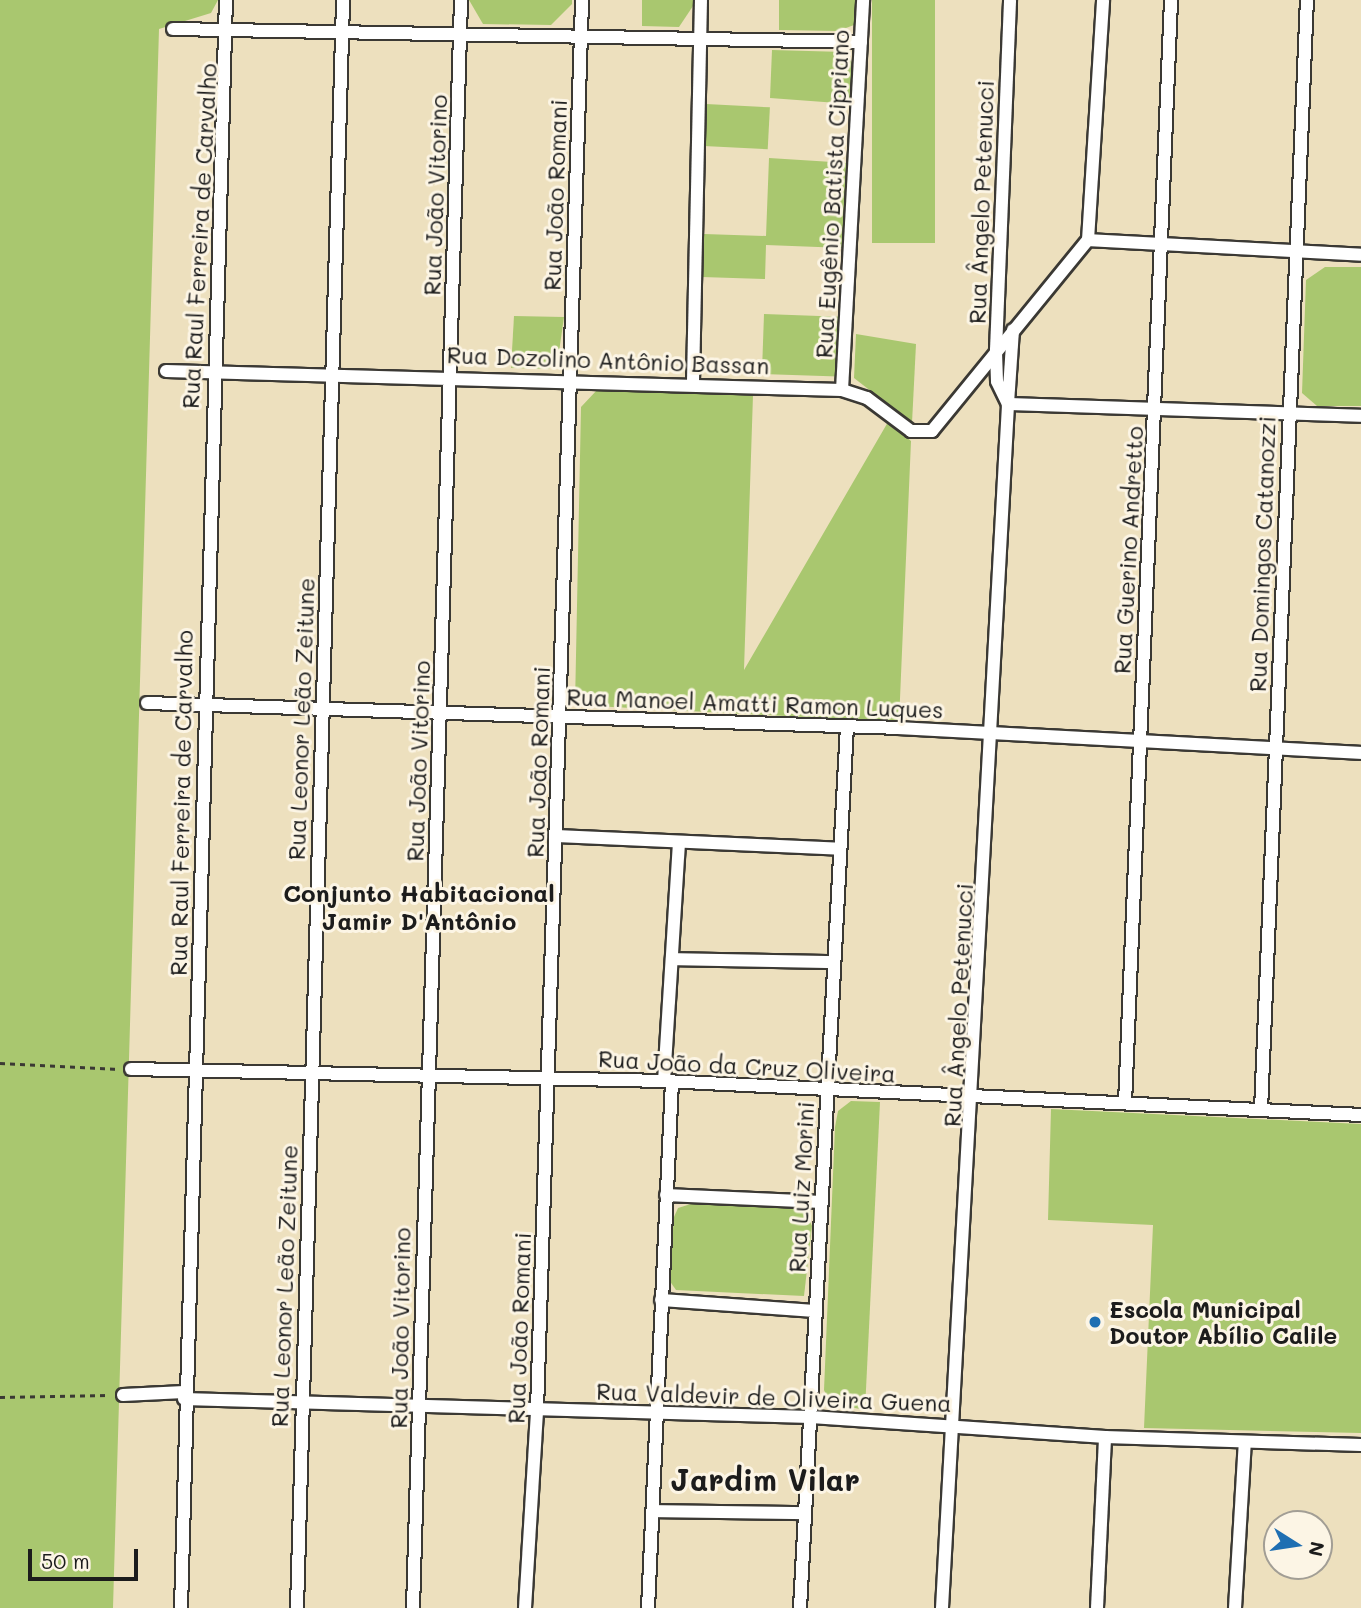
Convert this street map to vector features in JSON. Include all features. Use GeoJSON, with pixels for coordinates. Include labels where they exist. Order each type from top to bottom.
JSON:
{"type":"FeatureCollection","features":[{"type":"Feature","properties":{"kind":"street","name":"Rua Raul Ferreira de Carvalho"},"geometry":{"type":"LineString","coordinates":[[181,1608],[184,1395],[197,1070],[212,372],[230,26],[226,0]]}},
{"type":"Feature","properties":{"kind":"street","name":"Rua Leonor Leão Zeitune"},"geometry":{"type":"LineString","coordinates":[[297,1608],[343,0]]}},
{"type":"Feature","properties":{"kind":"street","name":"Rua João Vitorino"},"geometry":{"type":"LineString","coordinates":[[413,1608],[461,0]]}},
{"type":"Feature","properties":{"kind":"street","name":"Rua João Romani"},"geometry":{"type":"LineString","coordinates":[[525,1608],[537,1410],[582,0]]}},
{"type":"Feature","properties":{"kind":"street"},"geometry":{"type":"LineString","coordinates":[[693,381],[701,0]]}},
{"type":"Feature","properties":{"kind":"street","name":"Rua Eugênio Batista Cipriano"},"geometry":{"type":"LineString","coordinates":[[842,390],[863,0]]}},
{"type":"Feature","properties":{"kind":"street","name":"Rua Ângelo Petenucci"},"geometry":{"type":"LineString","coordinates":[[1008,404],[997,381],[996,350],[1010,0]]}},
{"type":"Feature","properties":{"kind":"street"},"geometry":{"type":"LineString","coordinates":[[996,350],[1088,240],[1102,0]]}},
{"type":"Feature","properties":{"kind":"street","name":"Rua Guerino Andretto"},"geometry":{"type":"LineString","coordinates":[[1125,1103],[1156,406],[1157,244],[1171,0]]}},
{"type":"Feature","properties":{"kind":"street","name":"Rua Domingos Catanozzi"},"geometry":{"type":"LineString","coordinates":[[1261,1110],[1307,0]]}},
{"type":"Feature","properties":{"kind":"street"},"geometry":{"type":"LineString","coordinates":[[173,29],[230,26],[461,30],[861,42]]}},
{"type":"Feature","properties":{"kind":"street"},"geometry":{"type":"LineString","coordinates":[[1088,240],[1361,255]]}},
{"type":"Feature","properties":{"kind":"street","name":"Rua Ângelo Petenucci"},"geometry":{"type":"LineString","coordinates":[[942,1608],[975,1097],[1013,330]]}},
{"type":"Feature","properties":{"kind":"street","name":"Rua Dozolino Antônio Bassan"},"geometry":{"type":"LineString","coordinates":[[166,371],[332,376],[451,374],[570,380],[693,381],[842,390],[923,434],[941,421],[996,350]]}},
{"type":"Feature","properties":{"kind":"street"},"geometry":{"type":"LineString","coordinates":[[1008,404],[1156,406],[1288,415],[1361,416]]}},
{"type":"Feature","properties":{"kind":"street","name":"Rua Manoel Amatti Ramon Luques"},"geometry":{"type":"LineString","coordinates":[[147,703],[846,726],[1361,753]]}},
{"type":"Feature","properties":{"kind":"street","name":"Rua Luiz Morini"},"geometry":{"type":"LineString","coordinates":[[800,1608],[846,726]]}},
{"type":"Feature","properties":{"kind":"street"},"geometry":{"type":"LineString","coordinates":[[557,836],[680,845],[840,849]]}},
{"type":"Feature","properties":{"kind":"street"},"geometry":{"type":"LineString","coordinates":[[648,1608],[666,1195],[671,959],[680,845]]}},
{"type":"Feature","properties":{"kind":"street"},"geometry":{"type":"LineString","coordinates":[[671,959],[834,962]]}},
{"type":"Feature","properties":{"kind":"street","name":"Rua João da Cruz Oliveira"},"geometry":{"type":"LineString","coordinates":[[131,1069],[311,1069],[668,1082],[1361,1115]]}},
{"type":"Feature","properties":{"kind":"street"},"geometry":{"type":"LineString","coordinates":[[666,1195],[822,1202]]}},
{"type":"Feature","properties":{"kind":"street"},"geometry":{"type":"LineString","coordinates":[[661,1300],[816,1311]]}},
{"type":"Feature","properties":{"kind":"street","name":"Rua Valdevir de Oliveira Guena"},"geometry":{"type":"LineString","coordinates":[[123,1395],[184,1395],[301,1404],[811,1417],[952,1424],[1105,1437],[1361,1445]]}},
{"type":"Feature","properties":{"kind":"street"},"geometry":{"type":"LineString","coordinates":[[1097,1608],[1105,1437]]}},
{"type":"Feature","properties":{"kind":"street"},"geometry":{"type":"LineString","coordinates":[[1235,1608],[1245,1442]]}},
{"type":"Feature","properties":{"kind":"street"},"geometry":{"type":"LineString","coordinates":[[653,1511],[806,1513]]}},
{"type":"Feature","properties":{"kind":"path"},"geometry":{"type":"LineString","coordinates":[[0,1063],[131,1069]]}},
{"type":"Feature","properties":{"kind":"path"},"geometry":{"type":"LineString","coordinates":[[0,1397],[123,1395]]}},
{"type":"Feature","properties":{"kind":"green space"},"geometry":{"type":"Polygon","coordinates":[[[0,0],[218,0],[211,13],[159,29],[113,1608],[0,1608],[0,0]]]}},
{"type":"Feature","properties":{"kind":"green space"},"geometry":{"type":"Polygon","coordinates":[[[469,0],[572,0],[572,4],[551,25],[483,24],[469,0]]]}},
{"type":"Feature","properties":{"kind":"green space"},"geometry":{"type":"Polygon","coordinates":[[[642,0],[695,0],[695,3],[679,27],[642,26],[642,0]]]}},
{"type":"Feature","properties":{"kind":"green space"},"geometry":{"type":"Polygon","coordinates":[[[779,0],[858,0],[858,9],[854,25],[838,31],[779,30],[779,0]]]}},
{"type":"Feature","properties":{"kind":"green space"},"geometry":{"type":"Polygon","coordinates":[[[872,0],[935,0],[935,243],[872,243],[872,0]]]}},
{"type":"Feature","properties":{"kind":"green space"},"geometry":{"type":"Polygon","coordinates":[[[772,50],[845,52],[853,64],[851,104],[770,98],[772,50]]]}},
{"type":"Feature","properties":{"kind":"green space"},"geometry":{"type":"Polygon","coordinates":[[[706,104],[770,107],[768,149],[704,146],[706,104]]]}},
{"type":"Feature","properties":{"kind":"green space"},"geometry":{"type":"Polygon","coordinates":[[[769,158],[848,163],[844,248],[766,245],[765,279],[702,277],[704,234],[766,236],[769,158]]]}},
{"type":"Feature","properties":{"kind":"green space"},"geometry":{"type":"Polygon","coordinates":[[[1325,267],[1361,267],[1361,406],[1317,406],[1302,393],[1306,280],[1325,267]]]}},
{"type":"Feature","properties":{"kind":"green space"},"geometry":{"type":"Polygon","coordinates":[[[764,314],[840,317],[838,377],[762,374],[764,314]]]}},
{"type":"Feature","properties":{"kind":"green space"},"geometry":{"type":"Polygon","coordinates":[[[514,316],[564,317],[558,359],[549,369],[511,368],[514,316]]]}},
{"type":"Feature","properties":{"kind":"green space"},"geometry":{"type":"Polygon","coordinates":[[[856,334],[916,344],[912,423],[854,378],[856,334]]]}},
{"type":"Feature","properties":{"kind":"green space"},"geometry":{"type":"Polygon","coordinates":[[[597,390],[753,395],[744,670],[888,422],[911,441],[899,722],[575,705],[581,407],[597,390]]]}},
{"type":"Feature","properties":{"kind":"green space"},"geometry":{"type":"Polygon","coordinates":[[[851,1101],[880,1102],[865,1410],[830,1403],[824,1390],[835,1127],[838,1111],[851,1101]]]}},
{"type":"Feature","properties":{"kind":"green space"},"geometry":{"type":"Polygon","coordinates":[[[1051,1109],[1361,1124],[1361,1433],[1144,1428],[1153,1225],[1048,1220],[1051,1109]]]}},
{"type":"Feature","properties":{"kind":"green space"},"geometry":{"type":"Polygon","coordinates":[[[694,1203],[798,1208],[807,1215],[812,1226],[804,1296],[676,1290],[669,1280],[674,1217],[678,1208],[694,1203]]]}},
{"type":"Feature","properties":{"kind":"place","name":"Escola Municipal Doutor Abílio Calile"},"geometry":{"type":"Point","coordinates":[1095,1322]}},
{"type":"Feature","properties":{"kind":"district","name":"Conjunto Habitacional Jamir D'Antônio"},"geometry":{"type":"Point","coordinates":[419,907]}},
{"type":"Feature","properties":{"kind":"district","name":"Jardim Vilar"},"geometry":{"type":"Point","coordinates":[765,1479]}}]}
